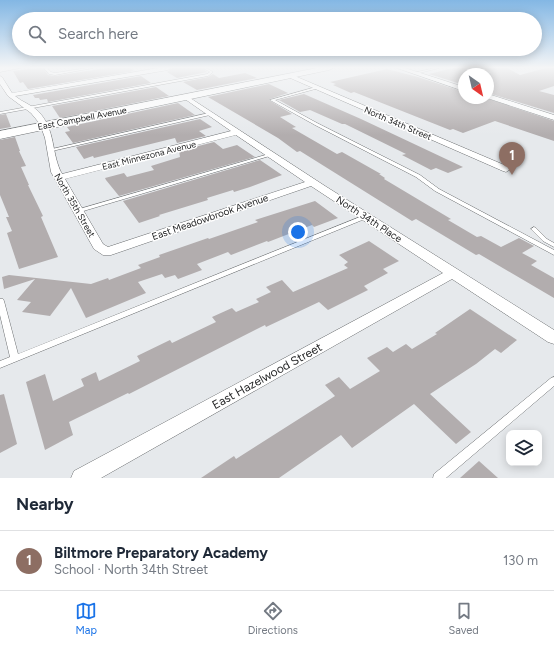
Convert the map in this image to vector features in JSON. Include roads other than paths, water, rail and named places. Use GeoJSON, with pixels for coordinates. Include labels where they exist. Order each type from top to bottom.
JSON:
{"type":"FeatureCollection","features":[{"type":"Feature","properties":{"kind":"street","name":"East Campbell Avenue"},"geometry":{"type":"LineString","coordinates":[[0,135],[219,90]]}},
{"type":"Feature","properties":{"kind":"street","name":"North 34th Street"},"geometry":{"type":"LineString","coordinates":[[322,90],[506,169]]}},
{"type":"Feature","properties":{"kind":"street","name":"North 35th Street"},"geometry":{"type":"LineString","coordinates":[[6,91],[38,115],[51,140],[52,160],[59,178],[98,246],[107,252]]}},
{"type":"Feature","properties":{"kind":"street"},"geometry":{"type":"LineString","coordinates":[[494,96],[504,95],[554,110]]}},
{"type":"Feature","properties":{"kind":"street","name":"North 34th Place"},"geometry":{"type":"LineString","coordinates":[[186,97],[209,114],[365,217],[554,338]]}},
{"type":"Feature","properties":{"kind":"street"},"geometry":{"type":"LineString","coordinates":[[494,98],[554,118]]}},
{"type":"Feature","properties":{"kind":"street","name":"East Minnezona Avenue"},"geometry":{"type":"LineString","coordinates":[[59,178],[238,132]]}},
{"type":"Feature","properties":{"kind":"street","name":"East Meadowbrook Avenue"},"geometry":{"type":"LineString","coordinates":[[107,252],[313,182]]}},
{"type":"Feature","properties":{"kind":"street","name":"East Hazelwood Street"},"geometry":{"type":"LineString","coordinates":[[81,478],[453,273]]}},
{"type":"Feature","properties":{"kind":"lane"},"geometry":{"type":"LineString","coordinates":[[0,113],[125,90]]}},
{"type":"Feature","properties":{"kind":"lane"},"geometry":{"type":"LineString","coordinates":[[308,90],[272,100],[418,176],[437,190],[554,253]]}},
{"type":"Feature","properties":{"kind":"lane"},"geometry":{"type":"LineString","coordinates":[[52,150],[209,114]]}},
{"type":"Feature","properties":{"kind":"lane"},"geometry":{"type":"LineString","coordinates":[[78,211],[271,155]]}},
{"type":"Feature","properties":{"kind":"lane"},"geometry":{"type":"LineString","coordinates":[[0,365],[365,217]]}},
{"type":"Feature","properties":{"kind":"lane"},"geometry":{"type":"LineString","coordinates":[[534,229],[545,240],[554,245]]}},
{"type":"Feature","properties":{"kind":"lane"},"geometry":{"type":"LineString","coordinates":[[0,301],[15,359]]}},
{"type":"Feature","properties":{"kind":"lane"},"geometry":{"type":"LineString","coordinates":[[438,478],[554,381]]}},
{"type":"Feature","properties":{"kind":"place","name":"Biltmore Preparatory Academy"},"geometry":{"type":"Point","coordinates":[512,175]}}]}
